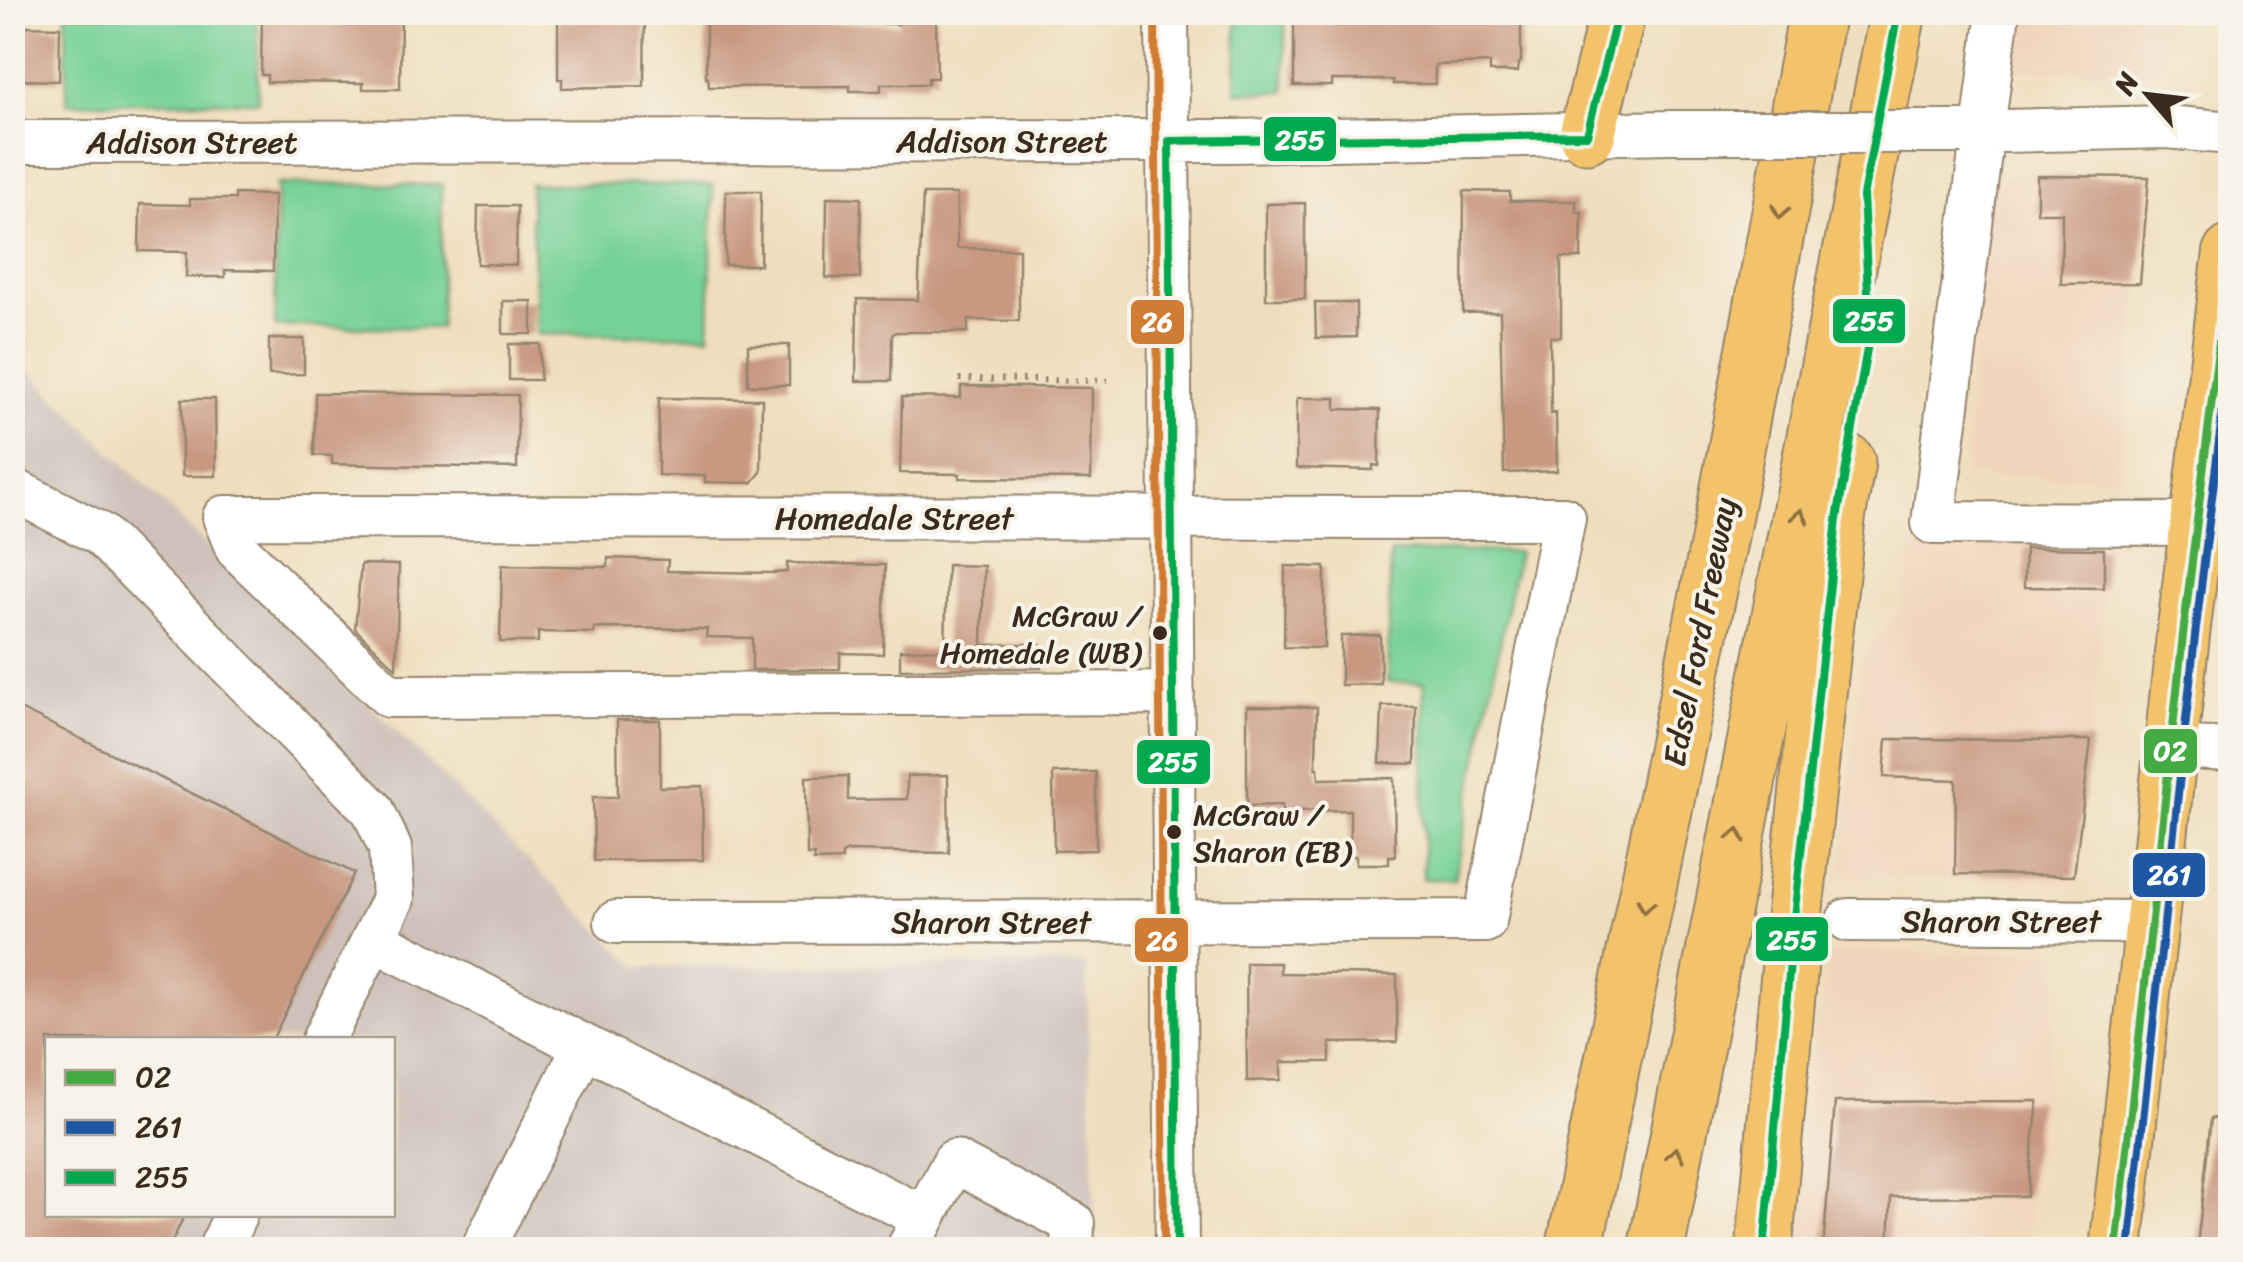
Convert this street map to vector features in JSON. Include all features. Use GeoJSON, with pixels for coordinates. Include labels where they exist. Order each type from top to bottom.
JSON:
{"type":"FeatureCollection","features":[{"type":"Feature","properties":{"kind":"highway"},"geometry":{"type":"LineString","coordinates":[[1587,135],[1618,12]]}},
{"type":"Feature","properties":{"kind":"highway","name":"Edsel Ford Freeway"},"geometry":{"type":"LineString","coordinates":[[1574,1250],[1720,536],[1818,12]]}},
{"type":"Feature","properties":{"kind":"highway"},"geometry":{"type":"LineString","coordinates":[[1656,1250],[1898,12]]}},
{"type":"Feature","properties":{"kind":"highway"},"geometry":{"type":"LineString","coordinates":[[1764,1250],[1784,1016],[1837,519],[1870,332],[1863,196]]}},
{"type":"Feature","properties":{"kind":"main road"},"geometry":{"type":"LineString","coordinates":[[2116,1250],[2230,252]]}},
{"type":"Feature","properties":{"kind":"street"},"geometry":{"type":"LineString","coordinates":[[1168,12],[1177,1250]]}},
{"type":"Feature","properties":{"kind":"street"},"geometry":{"type":"LineString","coordinates":[[1998,12],[1972,131],[1933,523],[2199,524]]}},
{"type":"Feature","properties":{"kind":"street","name":"Addison Street"},"geometry":{"type":"LineString","coordinates":[[12,142],[1170,141],[2167,127],[2230,133]]}},
{"type":"Feature","properties":{"kind":"street"},"geometry":{"type":"LineString","coordinates":[[12,489],[100,534],[373,810],[390,848],[393,900],[324,1037]]}},
{"type":"Feature","properties":{"kind":"street","name":"Homedale Street"},"geometry":{"type":"LineString","coordinates":[[1173,693],[389,696],[237,549],[224,517],[1564,518],[1485,921]]}},
{"type":"Feature","properties":{"kind":"street"},"geometry":{"type":"LineString","coordinates":[[2172,748],[2230,750]]}},
{"type":"Feature","properties":{"kind":"street","name":"Sharon Street"},"geometry":{"type":"LineString","coordinates":[[1848,920],[2154,922]]}},
{"type":"Feature","properties":{"kind":"street","name":"Sharon Street"},"geometry":{"type":"LineString","coordinates":[[616,922],[1485,921]]}},
{"type":"Feature","properties":{"kind":"street"},"geometry":{"type":"LineString","coordinates":[[373,940],[584,1046],[916,1234],[954,1161],[1073,1223],[1072,1250]]}},
{"type":"Feature","properties":{"kind":"street"},"geometry":{"type":"LineString","coordinates":[[482,1250],[584,1046]]}},
{"type":"Feature","properties":{"kind":"street"},"geometry":{"type":"LineString","coordinates":[[219,1250],[235,1217]]}},
{"type":"Feature","properties":{"kind":"path"},"geometry":{"type":"LineString","coordinates":[[958,379],[1108,380]]}},
{"type":"Feature","properties":{"kind":"shaded area"},"geometry":{"type":"Polygon","coordinates":[[[2017,13],[2169,13],[2161,72],[2007,70],[2017,13]]]}},
{"type":"Feature","properties":{"kind":"shaded area"},"geometry":{"type":"Polygon","coordinates":[[[1986,178],[2145,178],[2140,283],[2119,477],[1965,477],[1986,178]]]}},
{"type":"Feature","properties":{"kind":"shaded area"},"geometry":{"type":"Polygon","coordinates":[[[12,355],[637,967],[1086,964],[1096,1249],[13,1249],[12,355]]]}},
{"type":"Feature","properties":{"kind":"shaded area"},"geometry":{"type":"Polygon","coordinates":[[[1916,535],[2109,544],[2076,885],[1841,876],[1862,656],[1903,607],[1916,535]]]}},
{"type":"Feature","properties":{"kind":"shaded area"},"geometry":{"type":"Polygon","coordinates":[[[2230,917],[2230,1249],[2196,1249],[2230,917]]]}},
{"type":"Feature","properties":{"kind":"shaded area"},"geometry":{"type":"Polygon","coordinates":[[[2061,951],[2026,1249],[1791,1250],[1826,953],[2061,951]]]}},
{"type":"Feature","properties":{"kind":"green space"},"geometry":{"type":"Polygon","coordinates":[[[66,13],[257,13],[258,101],[67,103],[66,13]]]}},
{"type":"Feature","properties":{"kind":"green space"},"geometry":{"type":"Polygon","coordinates":[[[1237,13],[1285,13],[1285,92],[1236,92],[1237,13]]]}},
{"type":"Feature","properties":{"kind":"green space"},"geometry":{"type":"Polygon","coordinates":[[[277,184],[442,185],[440,328],[275,326],[277,184]]]}},
{"type":"Feature","properties":{"kind":"green space"},"geometry":{"type":"Polygon","coordinates":[[[530,184],[713,185],[709,336],[537,334],[530,184]]]}},
{"type":"Feature","properties":{"kind":"green space"},"geometry":{"type":"Polygon","coordinates":[[[1518,552],[1454,879],[1423,879],[1424,683],[1387,682],[1391,553],[1518,552]]]}},
{"type":"Feature","properties":{"kind":"building"},"geometry":{"type":"Polygon","coordinates":[[[262,12],[401,12],[400,89],[363,89],[363,83],[267,82],[267,75],[261,75],[262,12]]]}},
{"type":"Feature","properties":{"kind":"building"},"geometry":{"type":"Polygon","coordinates":[[[607,12],[645,12],[644,86],[562,88],[562,79],[558,79],[558,20],[607,20],[607,12]]]}},
{"type":"Feature","properties":{"kind":"building"},"geometry":{"type":"Polygon","coordinates":[[[706,12],[797,12],[797,23],[899,24],[899,12],[936,12],[937,78],[928,78],[928,84],[881,84],[881,91],[850,91],[850,86],[709,87],[706,12]]]}},
{"type":"Feature","properties":{"kind":"building"},"geometry":{"type":"Polygon","coordinates":[[[1342,12],[1521,12],[1518,72],[1490,72],[1490,63],[1435,65],[1435,84],[1332,80],[1332,86],[1294,86],[1294,17],[1342,17],[1342,12]]]}},
{"type":"Feature","properties":{"kind":"building"},"geometry":{"type":"Polygon","coordinates":[[[22,26],[60,27],[59,81],[22,80],[22,26]]]}},
{"type":"Feature","properties":{"kind":"building"},"geometry":{"type":"Polygon","coordinates":[[[2037,176],[2149,177],[2140,283],[2061,284],[2062,213],[2037,213],[2037,176]]]}},
{"type":"Feature","properties":{"kind":"building"},"geometry":{"type":"Polygon","coordinates":[[[726,191],[761,191],[760,265],[725,265],[726,191]]]}},
{"type":"Feature","properties":{"kind":"building"},"geometry":{"type":"Polygon","coordinates":[[[1464,191],[1510,192],[1510,201],[1576,201],[1576,212],[1582,212],[1581,258],[1561,258],[1561,337],[1550,337],[1551,414],[1556,413],[1557,471],[1504,473],[1500,312],[1463,313],[1464,191]]]}},
{"type":"Feature","properties":{"kind":"building"},"geometry":{"type":"Polygon","coordinates":[[[235,194],[274,195],[273,271],[225,270],[225,277],[186,277],[187,252],[139,251],[140,204],[190,205],[190,199],[235,199],[235,194]]]}},
{"type":"Feature","properties":{"kind":"building"},"geometry":{"type":"Polygon","coordinates":[[[923,194],[957,194],[957,248],[1019,249],[1019,321],[968,320],[968,332],[896,332],[892,335],[891,381],[856,381],[857,299],[918,300],[923,194]]]}},
{"type":"Feature","properties":{"kind":"building"},"geometry":{"type":"Polygon","coordinates":[[[827,197],[861,198],[860,278],[826,278],[827,197]]]}},
{"type":"Feature","properties":{"kind":"building"},"geometry":{"type":"Polygon","coordinates":[[[1305,203],[1305,299],[1266,299],[1266,204],[1305,203]]]}},
{"type":"Feature","properties":{"kind":"building"},"geometry":{"type":"Polygon","coordinates":[[[478,206],[517,206],[516,265],[477,264],[478,206]]]}},
{"type":"Feature","properties":{"kind":"building"},"geometry":{"type":"Polygon","coordinates":[[[503,301],[532,301],[532,334],[503,334],[503,301]]]}},
{"type":"Feature","properties":{"kind":"building"},"geometry":{"type":"Polygon","coordinates":[[[1315,303],[1356,303],[1356,337],[1316,338],[1315,303]]]}},
{"type":"Feature","properties":{"kind":"building"},"geometry":{"type":"Polygon","coordinates":[[[269,339],[304,339],[304,374],[269,375],[269,339]]]}},
{"type":"Feature","properties":{"kind":"building"},"geometry":{"type":"Polygon","coordinates":[[[509,344],[540,344],[540,380],[509,380],[509,344]]]}},
{"type":"Feature","properties":{"kind":"building"},"geometry":{"type":"Polygon","coordinates":[[[748,345],[789,345],[789,385],[748,385],[748,345]]]}},
{"type":"Feature","properties":{"kind":"building"},"geometry":{"type":"Polygon","coordinates":[[[961,386],[1092,388],[1091,479],[959,478],[960,474],[900,473],[902,397],[961,398],[961,386]]]}},
{"type":"Feature","properties":{"kind":"building"},"geometry":{"type":"Polygon","coordinates":[[[315,393],[518,395],[517,468],[332,464],[332,456],[314,455],[315,393]]]}},
{"type":"Feature","properties":{"kind":"building"},"geometry":{"type":"Polygon","coordinates":[[[659,398],[762,399],[761,472],[752,483],[658,475],[659,398]]]}},
{"type":"Feature","properties":{"kind":"building"},"geometry":{"type":"Polygon","coordinates":[[[1297,398],[1336,398],[1336,409],[1380,410],[1379,466],[1373,465],[1373,470],[1296,468],[1297,398]]]}},
{"type":"Feature","properties":{"kind":"building"},"geometry":{"type":"Polygon","coordinates":[[[182,399],[215,399],[216,476],[182,476],[182,399]]]}},
{"type":"Feature","properties":{"kind":"building"},"geometry":{"type":"Polygon","coordinates":[[[2025,548],[2104,549],[2104,588],[2024,587],[2025,548]]]}},
{"type":"Feature","properties":{"kind":"building"},"geometry":{"type":"Polygon","coordinates":[[[608,558],[668,560],[667,571],[771,573],[787,572],[787,563],[885,565],[883,654],[840,653],[840,669],[752,670],[752,638],[706,637],[707,629],[594,628],[594,633],[538,632],[538,642],[500,642],[502,565],[608,567],[608,558]]]}},
{"type":"Feature","properties":{"kind":"building"},"geometry":{"type":"Polygon","coordinates":[[[361,564],[399,565],[396,668],[355,629],[361,564]]]}},
{"type":"Feature","properties":{"kind":"building"},"geometry":{"type":"Polygon","coordinates":[[[947,565],[984,566],[982,645],[1040,644],[1041,668],[900,669],[900,650],[945,649],[947,565]]]}},
{"type":"Feature","properties":{"kind":"building"},"geometry":{"type":"Polygon","coordinates":[[[1285,566],[1325,567],[1324,648],[1284,647],[1285,566]]]}},
{"type":"Feature","properties":{"kind":"building"},"geometry":{"type":"Polygon","coordinates":[[[1380,635],[1381,684],[1341,685],[1341,636],[1380,635]]]}},
{"type":"Feature","properties":{"kind":"building"},"geometry":{"type":"Polygon","coordinates":[[[12,705],[354,873],[273,1037],[45,1037],[45,1217],[184,1217],[168,1250],[12,1250],[12,705]]]}},
{"type":"Feature","properties":{"kind":"building"},"geometry":{"type":"Polygon","coordinates":[[[1247,706],[1317,707],[1319,779],[1394,778],[1395,856],[1389,856],[1389,864],[1356,864],[1356,856],[1350,856],[1350,810],[1282,811],[1282,805],[1247,806],[1247,706]]]}},
{"type":"Feature","properties":{"kind":"building"},"geometry":{"type":"Polygon","coordinates":[[[1382,706],[1416,706],[1415,764],[1380,763],[1382,706]]]}},
{"type":"Feature","properties":{"kind":"building"},"geometry":{"type":"Polygon","coordinates":[[[617,720],[660,720],[660,787],[702,786],[703,860],[594,861],[593,797],[618,797],[617,720]]]}},
{"type":"Feature","properties":{"kind":"building"},"geometry":{"type":"Polygon","coordinates":[[[1887,739],[2091,740],[2074,876],[1955,874],[1956,780],[1884,777],[1887,739]]]}},
{"type":"Feature","properties":{"kind":"building"},"geometry":{"type":"Polygon","coordinates":[[[1096,772],[1096,850],[1054,851],[1053,773],[1096,772]]]}},
{"type":"Feature","properties":{"kind":"building"},"geometry":{"type":"Polygon","coordinates":[[[948,775],[949,853],[848,851],[842,854],[842,860],[814,861],[814,855],[807,855],[806,777],[848,776],[848,800],[907,799],[907,776],[948,775]]]}},
{"type":"Feature","properties":{"kind":"building"},"geometry":{"type":"Polygon","coordinates":[[[1246,963],[1280,963],[1280,973],[1397,975],[1397,1042],[1330,1043],[1330,1062],[1281,1062],[1281,1080],[1247,1081],[1246,963]]]}},
{"type":"Feature","properties":{"kind":"building"},"geometry":{"type":"Polygon","coordinates":[[[2038,1101],[2027,1196],[1891,1197],[1889,1250],[1823,1250],[1835,1102],[2038,1101]]]}},
{"type":"Feature","properties":{"kind":"building"},"geometry":{"type":"Polygon","coordinates":[[[2211,1118],[2230,1119],[2230,1247],[2197,1247],[2211,1118]]]}},
{"type":"Feature","properties":{"kind":"transit line","name":"26"},"geometry":{"type":"LineString","coordinates":[[1155,12],[1164,1250]]}},
{"type":"Feature","properties":{"kind":"transit line","name":"255"},"geometry":{"type":"LineString","coordinates":[[1177,1250],[1169,141],[1587,135],[1618,12]]}},
{"type":"Feature","properties":{"kind":"transit line","name":"255"},"geometry":{"type":"LineString","coordinates":[[1764,1250],[1794,918],[1837,519],[1870,332],[1863,196],[1898,12]]}},
{"type":"Feature","properties":{"kind":"transit line","name":"02"},"geometry":{"type":"LineString","coordinates":[[2116,1250],[2183,635],[2230,252]]}},
{"type":"Feature","properties":{"kind":"transit line","name":"261"},"geometry":{"type":"LineString","coordinates":[[2129,1250],[2230,351]]}},
{"type":"Feature","properties":{"kind":"place","name":"McGraw / Homedale (WB)"},"geometry":{"type":"Point","coordinates":[1160,633]}},
{"type":"Feature","properties":{"kind":"place","name":"McGraw / Sharon (EB)"},"geometry":{"type":"Point","coordinates":[1174,832]}}]}
